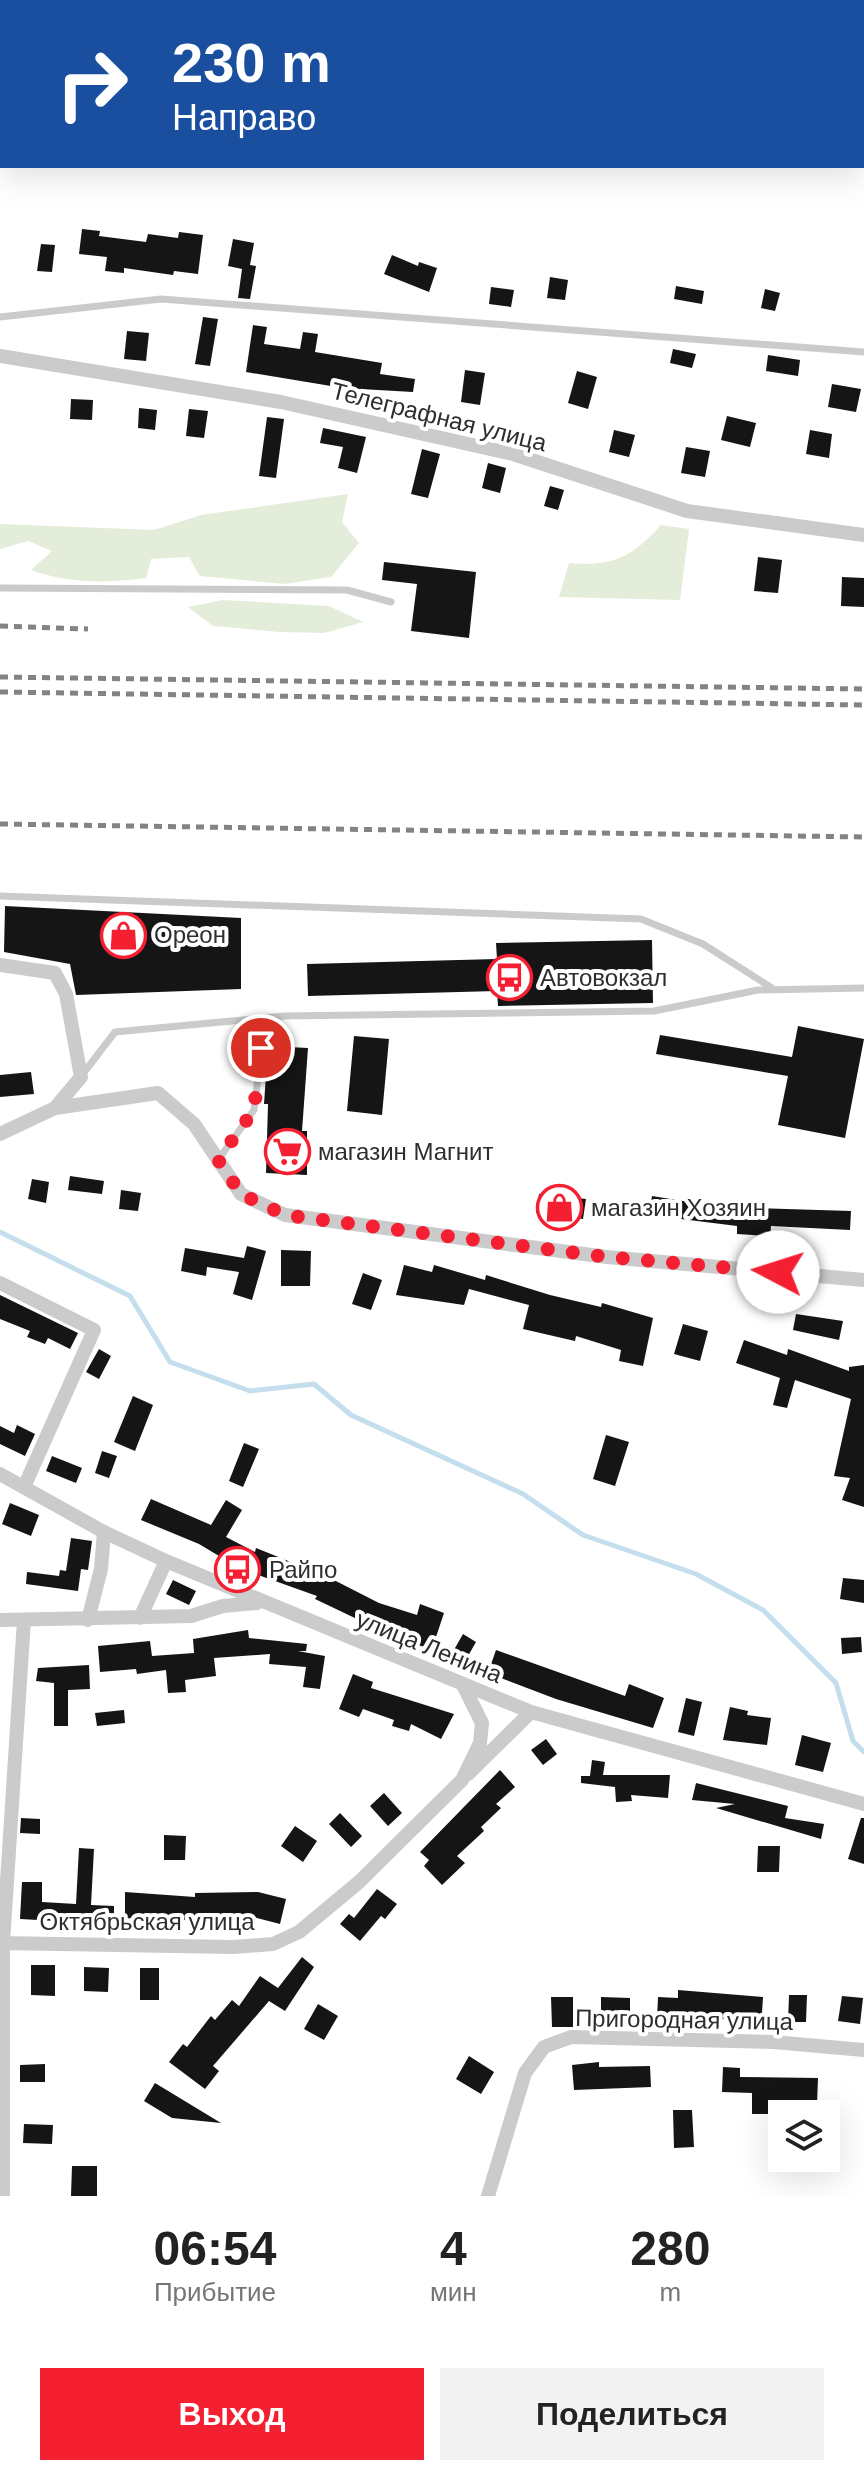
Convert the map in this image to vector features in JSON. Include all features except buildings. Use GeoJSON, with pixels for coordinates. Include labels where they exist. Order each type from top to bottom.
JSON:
{"type":"FeatureCollection","features":[{"type":"Feature","properties":{"kind":"street","name":"Телеграфная улица"},"geometry":{"type":"LineString","coordinates":[[0,356],[281,402],[498,451],[687,511],[864,535]]}},
{"type":"Feature","properties":{"kind":"street"},"geometry":{"type":"LineString","coordinates":[[0,965],[55,973],[66,994],[81,1077],[55,1108]]}},
{"type":"Feature","properties":{"kind":"street"},"geometry":{"type":"LineString","coordinates":[[0,1134],[55,1108],[158,1093],[194,1124],[241,1194],[285,1215],[607,1257],[864,1280]]}},
{"type":"Feature","properties":{"kind":"street"},"geometry":{"type":"LineString","coordinates":[[0,1283],[94,1330],[24,1487]]}},
{"type":"Feature","properties":{"kind":"street","name":"улица Ленина"},"geometry":{"type":"LineString","coordinates":[[0,1474],[104,1532],[166,1561],[261,1603],[531,1712],[864,1804]]}},
{"type":"Feature","properties":{"kind":"street"},"geometry":{"type":"LineString","coordinates":[[88,1620],[101,1569],[104,1532]]}},
{"type":"Feature","properties":{"kind":"street"},"geometry":{"type":"LineString","coordinates":[[140,1618],[166,1561]]}},
{"type":"Feature","properties":{"kind":"street"},"geometry":{"type":"LineString","coordinates":[[0,1620],[191,1616],[223,1606],[261,1603]]}},
{"type":"Feature","properties":{"kind":"street"},"geometry":{"type":"LineString","coordinates":[[3,2196],[1,1943],[24,1620]]}},
{"type":"Feature","properties":{"kind":"street","name":"Октябрьская улица"},"geometry":{"type":"LineString","coordinates":[[1,1943],[233,1947],[273,1944],[299,1932],[359,1882],[462,1780],[480,1743],[482,1723],[475,1702],[463,1685]]}},
{"type":"Feature","properties":{"kind":"street"},"geometry":{"type":"LineString","coordinates":[[462,1780],[531,1712]]}},
{"type":"Feature","properties":{"kind":"street","name":"Пригородная улица"},"geometry":{"type":"LineString","coordinates":[[488,2196],[525,2073],[544,2047],[571,2037],[773,2042],[864,2050]]}},
{"type":"Feature","properties":{"kind":"lane"},"geometry":{"type":"LineString","coordinates":[[0,317],[161,299],[864,352]]}},
{"type":"Feature","properties":{"kind":"lane"},"geometry":{"type":"LineString","coordinates":[[0,588],[347,590],[391,602]]}},
{"type":"Feature","properties":{"kind":"lane"},"geometry":{"type":"LineString","coordinates":[[0,896],[641,919],[703,944],[774,989]]}},
{"type":"Feature","properties":{"kind":"lane"},"geometry":{"type":"LineString","coordinates":[[81,1077],[115,1032],[265,1018],[654,1011],[774,989],[864,988]]}},
{"type":"Feature","properties":{"kind":"lane"},"geometry":{"type":"LineString","coordinates":[[218,1160],[254,1110],[265,1018]]}},
{"type":"Feature","properties":{"kind":"green space"},"geometry":{"type":"Polygon","coordinates":[[[348,494],[342,522],[359,543],[331,577],[284,584],[200,576],[189,557],[151,559],[146,578],[74,580],[31,570],[52,551],[28,541],[0,549],[0,524],[154,530],[201,515],[348,494]]]}},
{"type":"Feature","properties":{"kind":"green space"},"geometry":{"type":"Polygon","coordinates":[[[661,525],[689,529],[680,600],[559,597],[569,563],[598,563],[621,558],[641,545],[661,525]]]}},
{"type":"Feature","properties":{"kind":"green space"},"geometry":{"type":"Polygon","coordinates":[[[223,600],[329,606],[363,622],[324,633],[280,632],[213,626],[188,607],[223,600]]]}},
{"type":"Feature","properties":{"kind":"waterway"},"geometry":{"type":"LineString","coordinates":[[0,1232],[130,1296],[170,1362],[250,1391],[314,1384],[351,1415],[523,1494],[583,1535],[696,1574],[763,1610],[836,1683],[853,1741],[864,1752]]}},
{"type":"Feature","properties":{"kind":"railway"},"geometry":{"type":"LineString","coordinates":[[0,626],[88,629]]}},
{"type":"Feature","properties":{"kind":"railway"},"geometry":{"type":"LineString","coordinates":[[0,677],[864,689]]}},
{"type":"Feature","properties":{"kind":"railway"},"geometry":{"type":"LineString","coordinates":[[0,692],[864,705]]}},
{"type":"Feature","properties":{"kind":"railway"},"geometry":{"type":"LineString","coordinates":[[0,824],[864,837]]}},
{"type":"Feature","properties":{"kind":"place","name":"Ореон"},"geometry":{"type":"Point","coordinates":[123,935]}},
{"type":"Feature","properties":{"kind":"place","name":"Автовокзал"},"geometry":{"type":"Point","coordinates":[509,978]}},
{"type":"Feature","properties":{"kind":"place","name":"магазин Магнит"},"geometry":{"type":"Point","coordinates":[287,1152]}},
{"type":"Feature","properties":{"kind":"place","name":"магазин Хозяин"},"geometry":{"type":"Point","coordinates":[560,1208]}},
{"type":"Feature","properties":{"kind":"place","name":"Райпо"},"geometry":{"type":"Point","coordinates":[238,1570]}},
{"type":"Feature","properties":{"kind":"route"},"geometry":{"type":"LineString","coordinates":[[261,1048],[254,1110],[218,1160],[241,1194],[285,1215],[607,1257],[778,1272]]}}]}
